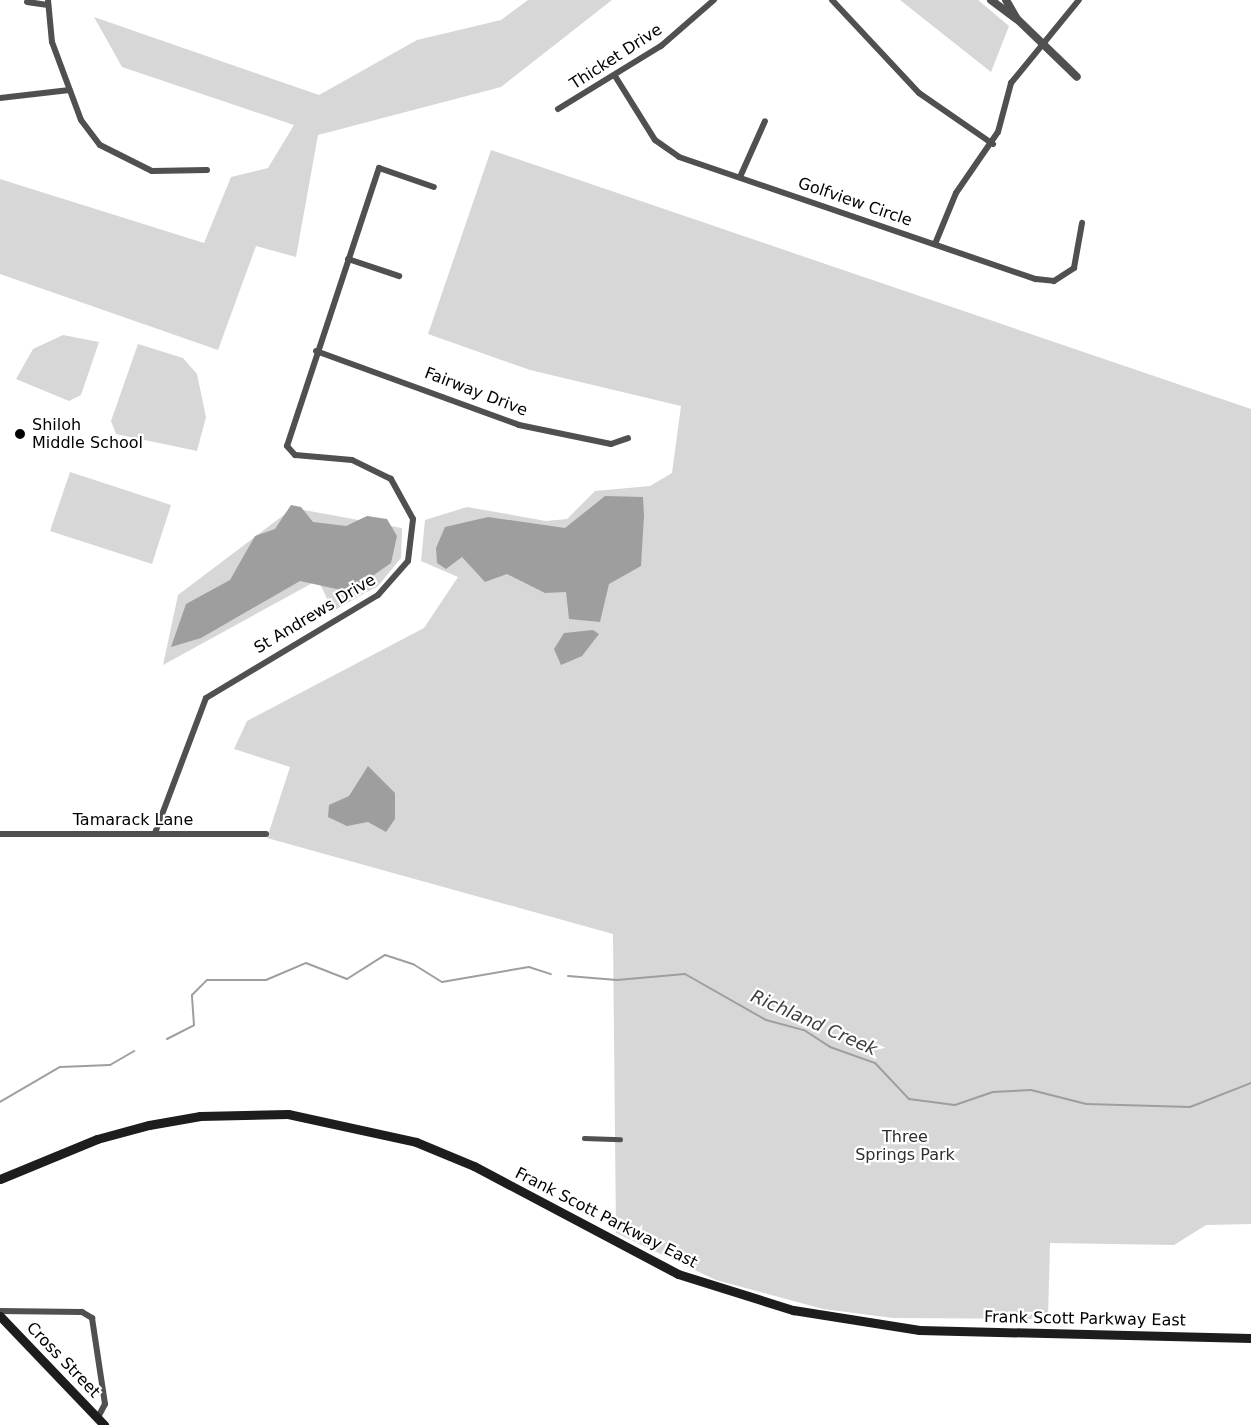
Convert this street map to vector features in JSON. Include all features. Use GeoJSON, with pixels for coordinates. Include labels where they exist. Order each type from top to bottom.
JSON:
{"type":"FeatureCollection","features":[{"type":"Feature","properties":{"kind":"main road","name":"Frank Scott Parkway East"},"geometry":{"type":"LineString","coordinates":[[0,1179],[97,1139],[149,1125],[200,1116],[288,1114],[416,1142],[474,1166],[678,1274],[793,1310],[919,1330],[1251,1338]]}},
{"type":"Feature","properties":{"kind":"main road","name":"Cross Street"},"geometry":{"type":"LineString","coordinates":[[0,1316],[101,1421]]}},
{"type":"Feature","properties":{"kind":"street","name":"Thicket Drive"},"geometry":{"type":"LineString","coordinates":[[558,109],[615,76],[680,32],[714,0]]}},
{"type":"Feature","properties":{"kind":"street"},"geometry":{"type":"LineString","coordinates":[[832,0],[920,93],[993,144]]}},
{"type":"Feature","properties":{"kind":"street"},"geometry":{"type":"LineString","coordinates":[[991,0],[1017,19],[1040,44],[1077,77]]}},
{"type":"Feature","properties":{"kind":"street"},"geometry":{"type":"LineString","coordinates":[[1006,0],[1017,19]]}},
{"type":"Feature","properties":{"kind":"street"},"geometry":{"type":"LineString","coordinates":[[935,244],[957,193],[993,144],[1011,83],[1040,44],[1079,0]]}},
{"type":"Feature","properties":{"kind":"street"},"geometry":{"type":"LineString","coordinates":[[27,2],[48,2],[49,29],[70,90],[91,134],[129,164],[169,174],[207,170]]}},
{"type":"Feature","properties":{"kind":"street","name":"Golfview Circle"},"geometry":{"type":"LineString","coordinates":[[615,76],[661,147],[740,177],[935,244],[1054,281],[1074,268],[1082,223]]}},
{"type":"Feature","properties":{"kind":"street"},"geometry":{"type":"LineString","coordinates":[[0,98],[70,90]]}},
{"type":"Feature","properties":{"kind":"street"},"geometry":{"type":"LineString","coordinates":[[740,177],[765,121]]}},
{"type":"Feature","properties":{"kind":"street","name":"St Andrews Drive"},"geometry":{"type":"LineString","coordinates":[[155,833],[206,698],[378,595],[408,561],[412,519],[391,479],[352,460],[289,452],[316,351],[379,168],[434,187]]}},
{"type":"Feature","properties":{"kind":"street"},"geometry":{"type":"LineString","coordinates":[[348,259],[399,276]]}},
{"type":"Feature","properties":{"kind":"street","name":"Fairway Drive"},"geometry":{"type":"LineString","coordinates":[[316,351],[519,425],[611,444],[628,438]]}},
{"type":"Feature","properties":{"kind":"street","name":"Tamarack Lane"},"geometry":{"type":"LineString","coordinates":[[0,834],[266,834]]}},
{"type":"Feature","properties":{"kind":"street"},"geometry":{"type":"LineString","coordinates":[[584,1138],[620,1139]]}},
{"type":"Feature","properties":{"kind":"street"},"geometry":{"type":"LineString","coordinates":[[0,1311],[82,1312],[92,1318],[105,1404],[101,1421]]}},
{"type":"Feature","properties":{"kind":"green space"},"geometry":{"type":"Polygon","coordinates":[[[528,0],[612,0],[501,87],[318,135],[296,257],[256,246],[218,350],[0,274],[0,179],[204,243],[231,177],[268,168],[294,125],[122,67],[94,17],[319,95],[417,40],[501,20],[528,0]]]}},
{"type":"Feature","properties":{"kind":"green space"},"geometry":{"type":"Polygon","coordinates":[[[900,0],[978,0],[1009,26],[991,72],[900,0]]]}},
{"type":"Feature","properties":{"kind":"green space","name":"Three Springs Park"},"geometry":{"type":"Polygon","coordinates":[[[491,150],[1251,409],[1251,1224],[1206,1225],[1174,1245],[1050,1243],[1048,1319],[893,1318],[823,1309],[716,1280],[616,1233],[613,934],[267,838],[290,767],[234,749],[247,721],[424,628],[458,577],[421,561],[425,520],[467,507],[546,521],[567,519],[595,491],[650,486],[672,473],[681,406],[530,370],[428,334],[491,150]]]}},
{"type":"Feature","properties":{"kind":"green space"},"geometry":{"type":"Polygon","coordinates":[[[63,335],[99,342],[81,395],[69,401],[16,379],[33,349],[63,335]]]}},
{"type":"Feature","properties":{"kind":"green space"},"geometry":{"type":"Polygon","coordinates":[[[138,344],[183,358],[197,374],[206,417],[197,451],[116,434],[111,421],[138,344]]]}},
{"type":"Feature","properties":{"kind":"green space"},"geometry":{"type":"Polygon","coordinates":[[[70,472],[171,505],[152,564],[50,531],[70,472]]]}},
{"type":"Feature","properties":{"kind":"green space"},"geometry":{"type":"Polygon","coordinates":[[[293,508],[402,528],[401,558],[378,586],[333,611],[318,580],[163,665],[178,595],[293,508]]]}},
{"type":"Feature","properties":{"kind":"shaded area"},"geometry":{"type":"Polygon","coordinates":[[[605,496],[643,497],[644,516],[641,566],[609,584],[600,622],[569,619],[566,592],[545,593],[507,574],[485,582],[462,557],[446,569],[437,563],[436,548],[445,527],[488,517],[565,528],[605,496]]]}},
{"type":"Feature","properties":{"kind":"shaded area"},"geometry":{"type":"Polygon","coordinates":[[[291,505],[301,507],[313,522],[346,526],[367,516],[387,519],[397,536],[391,563],[350,592],[300,581],[201,638],[171,647],[186,604],[230,580],[255,536],[275,529],[291,505]]]}},
{"type":"Feature","properties":{"kind":"shaded area"},"geometry":{"type":"Polygon","coordinates":[[[593,630],[599,634],[582,656],[561,665],[554,649],[564,633],[593,630]]]}},
{"type":"Feature","properties":{"kind":"shaded area"},"geometry":{"type":"Polygon","coordinates":[[[368,766],[395,793],[395,819],[386,832],[368,822],[347,826],[328,817],[329,805],[349,796],[368,766]]]}},
{"type":"Feature","properties":{"kind":"waterway","name":"Richland Creek"},"geometry":{"type":"LineString","coordinates":[[167,1039],[194,1025],[192,995],[207,980],[266,980],[306,963],[347,979],[385,955],[413,964],[442,982],[529,967],[551,974]]}},
{"type":"Feature","properties":{"kind":"waterway","name":"Richland Creek"},"geometry":{"type":"LineString","coordinates":[[568,976],[617,980],[685,974],[766,1020],[804,1030],[830,1047],[875,1063],[909,1099],[955,1105],[993,1092],[1031,1090],[1086,1104],[1190,1107],[1251,1083]]}},
{"type":"Feature","properties":{"kind":"waterway","name":"Richland Creek"},"geometry":{"type":"LineString","coordinates":[[0,1102],[60,1067],[110,1065],[134,1051]]}},
{"type":"Feature","properties":{"kind":"place","name":"Shiloh Middle School"},"geometry":{"type":"Point","coordinates":[20,434]}}]}
